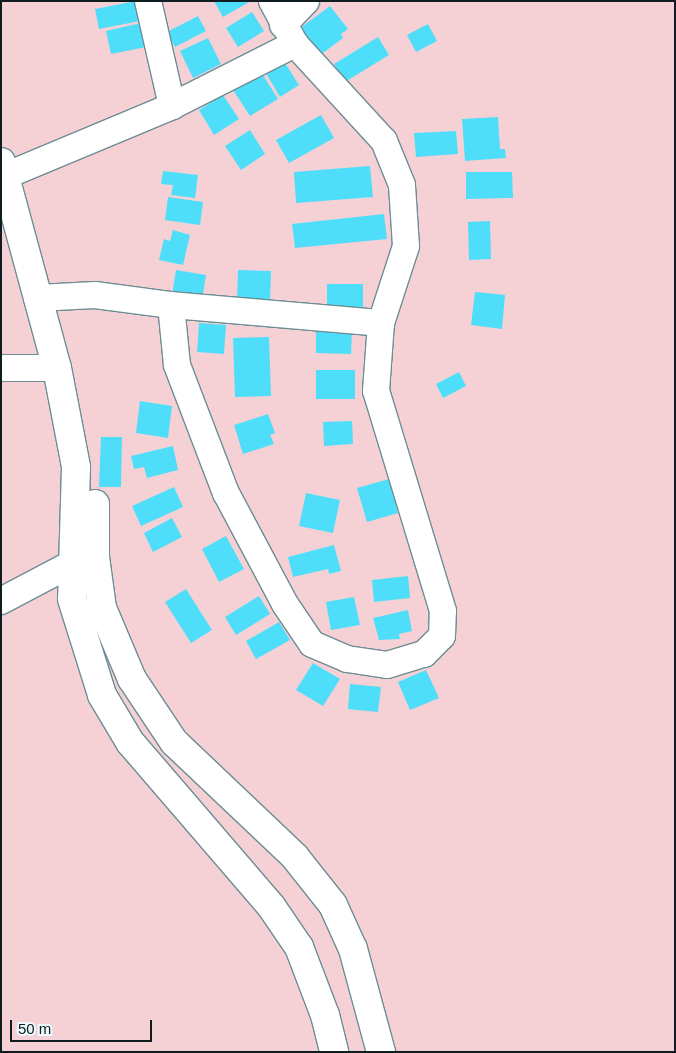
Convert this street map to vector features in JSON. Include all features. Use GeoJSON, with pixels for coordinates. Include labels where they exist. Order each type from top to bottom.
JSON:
{"type":"FeatureCollection","features":[{"type":"Feature","properties":{"kind":"main road"},"geometry":{"type":"LineString","coordinates":[[3,169],[57,368],[76,467],[75,562],[72,599],[102,695],[130,742],[271,906],[299,948],[325,1015],[334,1052]]}},
{"type":"Feature","properties":{"kind":"main road"},"geometry":{"type":"LineString","coordinates":[[76,467],[95,499],[95,556],[102,608],[132,679],[174,742],[295,856],[333,904],[353,949],[381,1052]]}},
{"type":"Feature","properties":{"kind":"street"},"geometry":{"type":"LineString","coordinates":[[148,1],[172,106]]}},
{"type":"Feature","properties":{"kind":"street"},"geometry":{"type":"LineString","coordinates":[[171,305],[177,365],[226,493],[285,604],[312,644],[347,659],[387,665],[424,654],[442,636],[443,611],[422,534],[389,441],[376,391],[381,322],[406,246],[402,185],[384,141],[289,34],[272,1]]}},
{"type":"Feature","properties":{"kind":"street"},"geometry":{"type":"LineString","coordinates":[[3,169],[172,106],[289,34],[306,1]]}},
{"type":"Feature","properties":{"kind":"street"},"geometry":{"type":"LineString","coordinates":[[37,298],[95,295],[171,305],[381,322]]}},
{"type":"Feature","properties":{"kind":"street"},"geometry":{"type":"LineString","coordinates":[[1,368],[57,368]]}},
{"type":"Feature","properties":{"kind":"street"},"geometry":{"type":"LineString","coordinates":[[1,601],[75,562]]}},
{"type":"Feature","properties":{"kind":"shaded area"},"geometry":{"type":"Polygon","coordinates":[[[1,1],[675,1],[675,1052],[1,1052],[1,1]]]}},
{"type":"Feature","properties":{"kind":"building"},"geometry":{"type":"Polygon","coordinates":[[[136,1],[140,21],[99,29],[95,9],[136,1]]]}},
{"type":"Feature","properties":{"kind":"building"},"geometry":{"type":"Polygon","coordinates":[[[214,1],[251,1],[223,17],[214,1]]]}},
{"type":"Feature","properties":{"kind":"building"},"geometry":{"type":"Polygon","coordinates":[[[330,6],[348,29],[341,34],[343,38],[319,56],[299,29],[330,6]]]}},
{"type":"Feature","properties":{"kind":"building"},"geometry":{"type":"Polygon","coordinates":[[[252,12],[264,31],[238,47],[226,28],[252,12]]]}},
{"type":"Feature","properties":{"kind":"building"},"geometry":{"type":"Polygon","coordinates":[[[198,16],[206,31],[175,47],[167,32],[198,16]]]}},
{"type":"Feature","properties":{"kind":"building"},"geometry":{"type":"Polygon","coordinates":[[[141,23],[146,47],[111,54],[106,31],[141,23]]]}},
{"type":"Feature","properties":{"kind":"building"},"geometry":{"type":"Polygon","coordinates":[[[428,24],[437,41],[416,52],[407,35],[428,24]]]}},
{"type":"Feature","properties":{"kind":"building"},"geometry":{"type":"Polygon","coordinates":[[[378,37],[389,55],[345,82],[334,64],[378,37]]]}},
{"type":"Feature","properties":{"kind":"building"},"geometry":{"type":"Polygon","coordinates":[[[208,38],[221,64],[193,78],[180,51],[208,38]]]}},
{"type":"Feature","properties":{"kind":"building"},"geometry":{"type":"Polygon","coordinates":[[[282,58],[299,85],[280,97],[264,70],[282,58]]]}},
{"type":"Feature","properties":{"kind":"building"},"geometry":{"type":"Polygon","coordinates":[[[261,72],[278,99],[250,116],[233,90],[261,72]]]}},
{"type":"Feature","properties":{"kind":"building"},"geometry":{"type":"Polygon","coordinates":[[[223,95],[239,119],[214,135],[199,110],[223,95]]]}},
{"type":"Feature","properties":{"kind":"building"},"geometry":{"type":"Polygon","coordinates":[[[321,115],[334,138],[289,163],[276,140],[321,115]]]}},
{"type":"Feature","properties":{"kind":"building"},"geometry":{"type":"Polygon","coordinates":[[[498,117],[500,149],[505,149],[506,158],[465,161],[462,119],[498,117]]]}},
{"type":"Feature","properties":{"kind":"building"},"geometry":{"type":"Polygon","coordinates":[[[250,130],[265,154],[241,170],[225,146],[250,130]]]}},
{"type":"Feature","properties":{"kind":"building"},"geometry":{"type":"Polygon","coordinates":[[[456,131],[458,154],[416,157],[414,133],[456,131]]]}},
{"type":"Feature","properties":{"kind":"building"},"geometry":{"type":"Polygon","coordinates":[[[370,166],[373,197],[296,203],[294,172],[370,166]]]}},
{"type":"Feature","properties":{"kind":"building"},"geometry":{"type":"Polygon","coordinates":[[[163,171],[198,175],[195,198],[171,195],[173,185],[161,184],[163,171]]]}},
{"type":"Feature","properties":{"kind":"building"},"geometry":{"type":"Polygon","coordinates":[[[466,172],[512,172],[513,198],[466,199],[466,172]]]}},
{"type":"Feature","properties":{"kind":"building"},"geometry":{"type":"Polygon","coordinates":[[[168,197],[203,202],[200,225],[165,220],[168,197]]]}},
{"type":"Feature","properties":{"kind":"building"},"geometry":{"type":"Polygon","coordinates":[[[384,214],[387,239],[295,248],[292,224],[384,214]]]}},
{"type":"Feature","properties":{"kind":"building"},"geometry":{"type":"Polygon","coordinates":[[[490,221],[491,259],[469,260],[468,222],[490,221]]]}},
{"type":"Feature","properties":{"kind":"building"},"geometry":{"type":"Polygon","coordinates":[[[173,230],[190,235],[183,265],[159,260],[164,239],[170,241],[173,230]]]}},
{"type":"Feature","properties":{"kind":"building"},"geometry":{"type":"Polygon","coordinates":[[[176,270],[206,275],[202,300],[172,295],[176,270]]]}},
{"type":"Feature","properties":{"kind":"building"},"geometry":{"type":"Polygon","coordinates":[[[238,270],[271,271],[270,300],[237,299],[238,270]]]}},
{"type":"Feature","properties":{"kind":"building"},"geometry":{"type":"Polygon","coordinates":[[[327,284],[363,284],[363,309],[327,309],[327,284]]]}},
{"type":"Feature","properties":{"kind":"building"},"geometry":{"type":"Polygon","coordinates":[[[475,292],[505,295],[502,329],[471,325],[475,292]]]}},
{"type":"Feature","properties":{"kind":"building"},"geometry":{"type":"Polygon","coordinates":[[[199,323],[226,325],[224,354],[197,352],[199,323]]]}},
{"type":"Feature","properties":{"kind":"building"},"geometry":{"type":"Polygon","coordinates":[[[316,329],[352,329],[351,354],[316,353],[316,329]]]}},
{"type":"Feature","properties":{"kind":"building"},"geometry":{"type":"Polygon","coordinates":[[[269,337],[271,396],[235,397],[233,338],[269,337]]]}},
{"type":"Feature","properties":{"kind":"building"},"geometry":{"type":"Polygon","coordinates":[[[316,370],[355,370],[355,399],[316,399],[316,370]]]}},
{"type":"Feature","properties":{"kind":"building"},"geometry":{"type":"Polygon","coordinates":[[[459,372],[466,386],[443,398],[436,384],[459,372]]]}},
{"type":"Feature","properties":{"kind":"building"},"geometry":{"type":"Polygon","coordinates":[[[140,401],[172,406],[168,438],[136,433],[140,401]]]}},
{"type":"Feature","properties":{"kind":"building"},"geometry":{"type":"Polygon","coordinates":[[[268,414],[275,433],[270,435],[274,444],[243,454],[234,425],[268,414]]]}},
{"type":"Feature","properties":{"kind":"building"},"geometry":{"type":"Polygon","coordinates":[[[352,421],[353,444],[324,446],[323,422],[352,421]]]}},
{"type":"Feature","properties":{"kind":"building"},"geometry":{"type":"Polygon","coordinates":[[[101,437],[122,437],[121,487],[99,487],[101,437]]]}},
{"type":"Feature","properties":{"kind":"building"},"geometry":{"type":"Polygon","coordinates":[[[173,446],[178,470],[147,478],[144,467],[134,469],[131,456],[173,446]]]}},
{"type":"Feature","properties":{"kind":"building"},"geometry":{"type":"Polygon","coordinates":[[[389,479],[398,513],[367,522],[357,488],[389,479]]]}},
{"type":"Feature","properties":{"kind":"building"},"geometry":{"type":"Polygon","coordinates":[[[174,487],[183,507],[141,526],[132,506],[174,487]]]}},
{"type":"Feature","properties":{"kind":"building"},"geometry":{"type":"Polygon","coordinates":[[[306,493],[340,500],[333,533],[299,526],[306,493]]]}},
{"type":"Feature","properties":{"kind":"building"},"geometry":{"type":"Polygon","coordinates":[[[172,518],[182,537],[153,552],[144,533],[172,518]]]}},
{"type":"Feature","properties":{"kind":"building"},"geometry":{"type":"Polygon","coordinates":[[[226,536],[244,569],[219,582],[202,549],[226,536]]]}},
{"type":"Feature","properties":{"kind":"building"},"geometry":{"type":"Polygon","coordinates":[[[334,545],[341,571],[329,574],[328,569],[293,577],[288,557],[334,545]]]}},
{"type":"Feature","properties":{"kind":"building"},"geometry":{"type":"Polygon","coordinates":[[[408,576],[410,598],[374,602],[372,580],[408,576]]]}},
{"type":"Feature","properties":{"kind":"building"},"geometry":{"type":"Polygon","coordinates":[[[186,589],[212,630],[191,643],[165,602],[186,589]]]}},
{"type":"Feature","properties":{"kind":"building"},"geometry":{"type":"Polygon","coordinates":[[[259,596],[270,614],[236,635],[225,617],[259,596]]]}},
{"type":"Feature","properties":{"kind":"building"},"geometry":{"type":"Polygon","coordinates":[[[354,597],[360,625],[331,630],[326,602],[354,597]]]}},
{"type":"Feature","properties":{"kind":"building"},"geometry":{"type":"Polygon","coordinates":[[[408,610],[412,631],[399,634],[400,639],[379,640],[373,618],[408,610]]]}},
{"type":"Feature","properties":{"kind":"building"},"geometry":{"type":"Polygon","coordinates":[[[279,622],[290,640],[256,659],[246,641],[279,622]]]}},
{"type":"Feature","properties":{"kind":"building"},"geometry":{"type":"Polygon","coordinates":[[[313,663],[340,679],[323,706],[296,690],[313,663]]]}},
{"type":"Feature","properties":{"kind":"building"},"geometry":{"type":"Polygon","coordinates":[[[426,670],[439,698],[410,710],[398,682],[426,670]]]}},
{"type":"Feature","properties":{"kind":"building"},"geometry":{"type":"Polygon","coordinates":[[[350,684],[381,687],[378,712],[348,709],[350,684]]]}}]}
